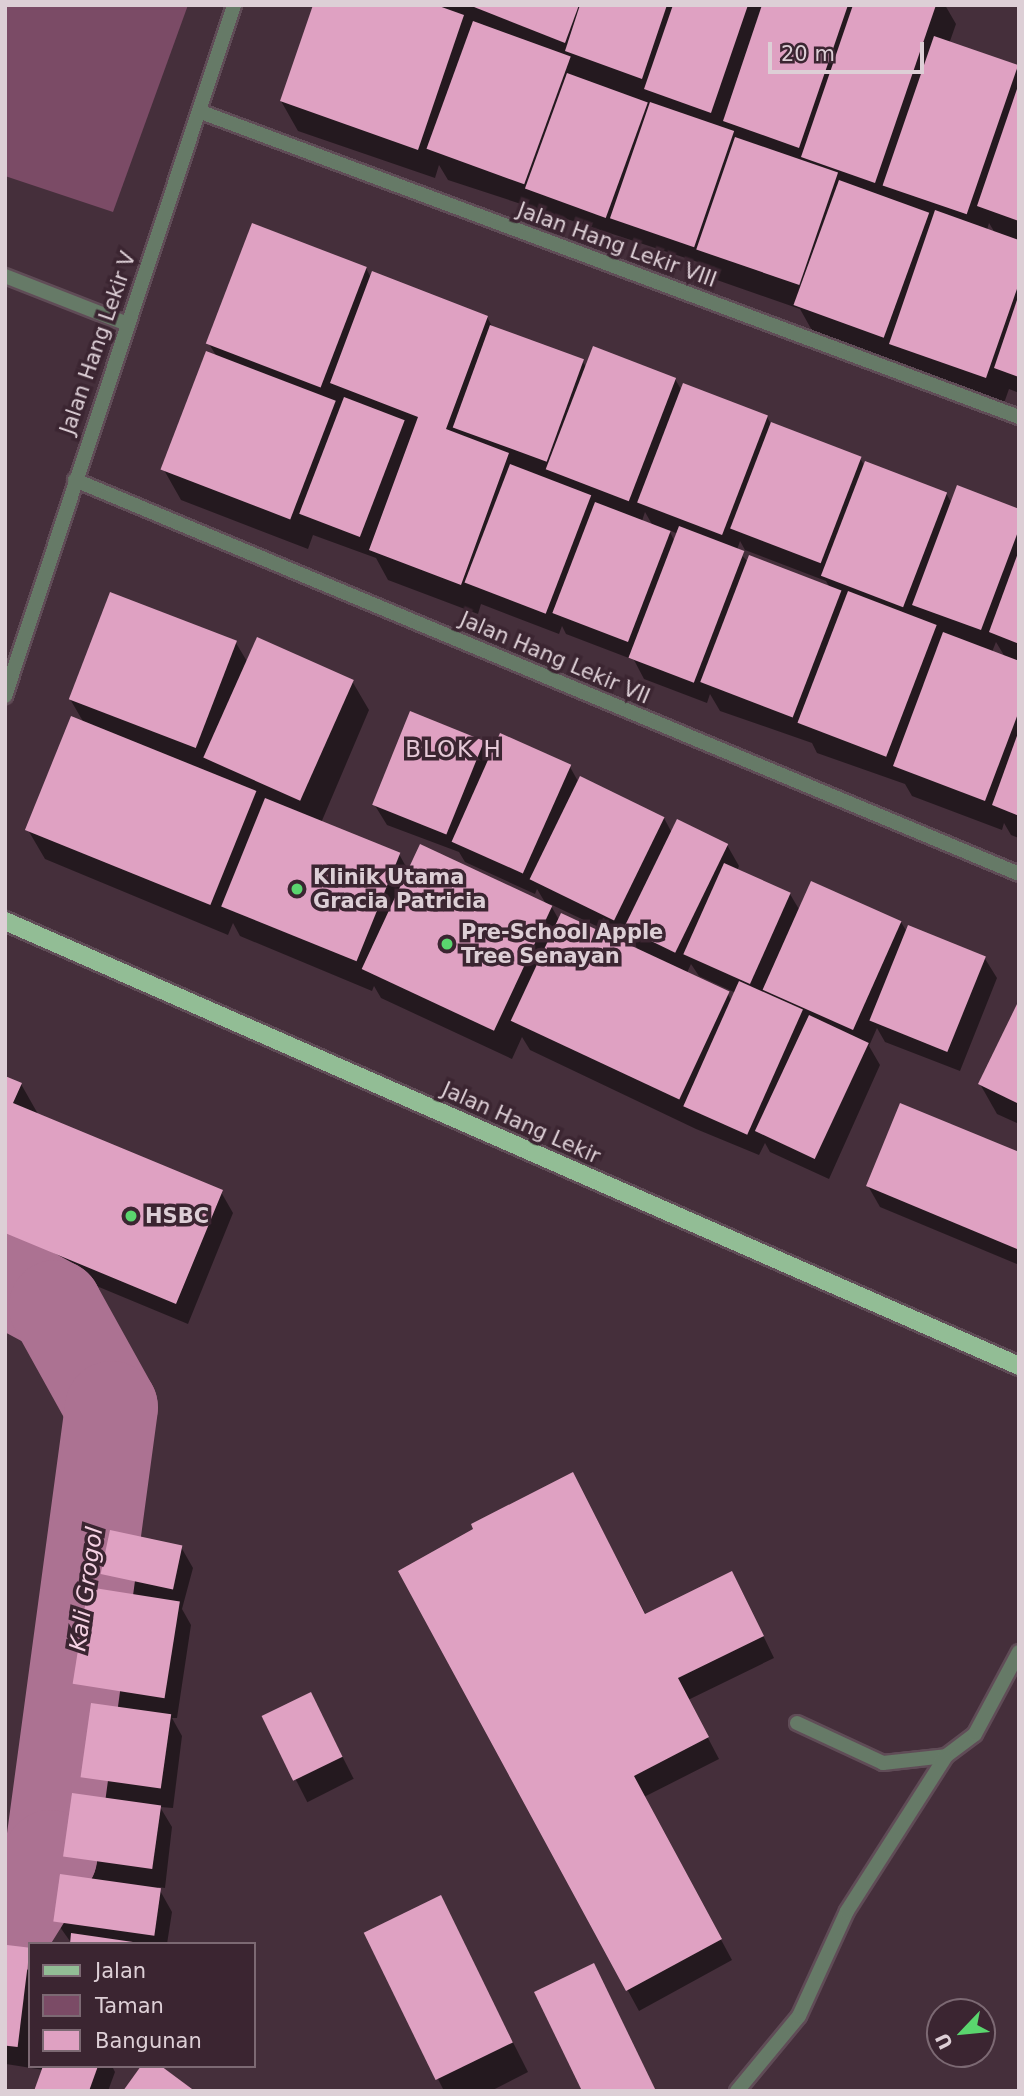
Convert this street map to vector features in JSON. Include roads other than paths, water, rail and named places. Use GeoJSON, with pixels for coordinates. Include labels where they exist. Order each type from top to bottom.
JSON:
{"type":"FeatureCollection","features":[{"type":"Feature","properties":{"kind":"main road","name":"Jalan Hang Lekir"},"geometry":{"type":"LineString","coordinates":[[5,921],[1019,1366]]}},
{"type":"Feature","properties":{"kind":"street","name":"Jalan Hang Lekir V"},"geometry":{"type":"LineString","coordinates":[[5,696],[125,323],[201,112],[234,5]]}},
{"type":"Feature","properties":{"kind":"street","name":"Jalan Hang Lekir VIII"},"geometry":{"type":"LineString","coordinates":[[201,112],[1019,417]]}},
{"type":"Feature","properties":{"kind":"street"},"geometry":{"type":"LineString","coordinates":[[5,276],[125,323]]}},
{"type":"Feature","properties":{"kind":"street","name":"Jalan Hang Lekir VII"},"geometry":{"type":"LineString","coordinates":[[75,480],[1019,874]]}},
{"type":"Feature","properties":{"kind":"street"},"geometry":{"type":"LineString","coordinates":[[737,2091],[799,2016],[847,1911],[946,1756],[975,1734],[1019,1652]]}},
{"type":"Feature","properties":{"kind":"street"},"geometry":{"type":"LineString","coordinates":[[797,1723],[883,1763],[946,1756]]}},
{"type":"Feature","properties":{"kind":"waterway","name":"Kali Grogol"},"geometry":{"type":"LineString","coordinates":[[5,1279],[55,1306],[111,1407],[50,1856],[5,1928]]}},
{"type":"Feature","properties":{"kind":"place","name":"Klinik Utama Gracia Patricia"},"geometry":{"type":"Point","coordinates":[297,889]}},
{"type":"Feature","properties":{"kind":"place","name":"Pre-School Apple Tree Senayan"},"geometry":{"type":"Point","coordinates":[447,944]}},
{"type":"Feature","properties":{"kind":"place","name":"HSBC"},"geometry":{"type":"Point","coordinates":[131,1216]}},
{"type":"Feature","properties":{"kind":"district","name":"BLOK H"},"geometry":{"type":"Point","coordinates":[454,749]}}]}
